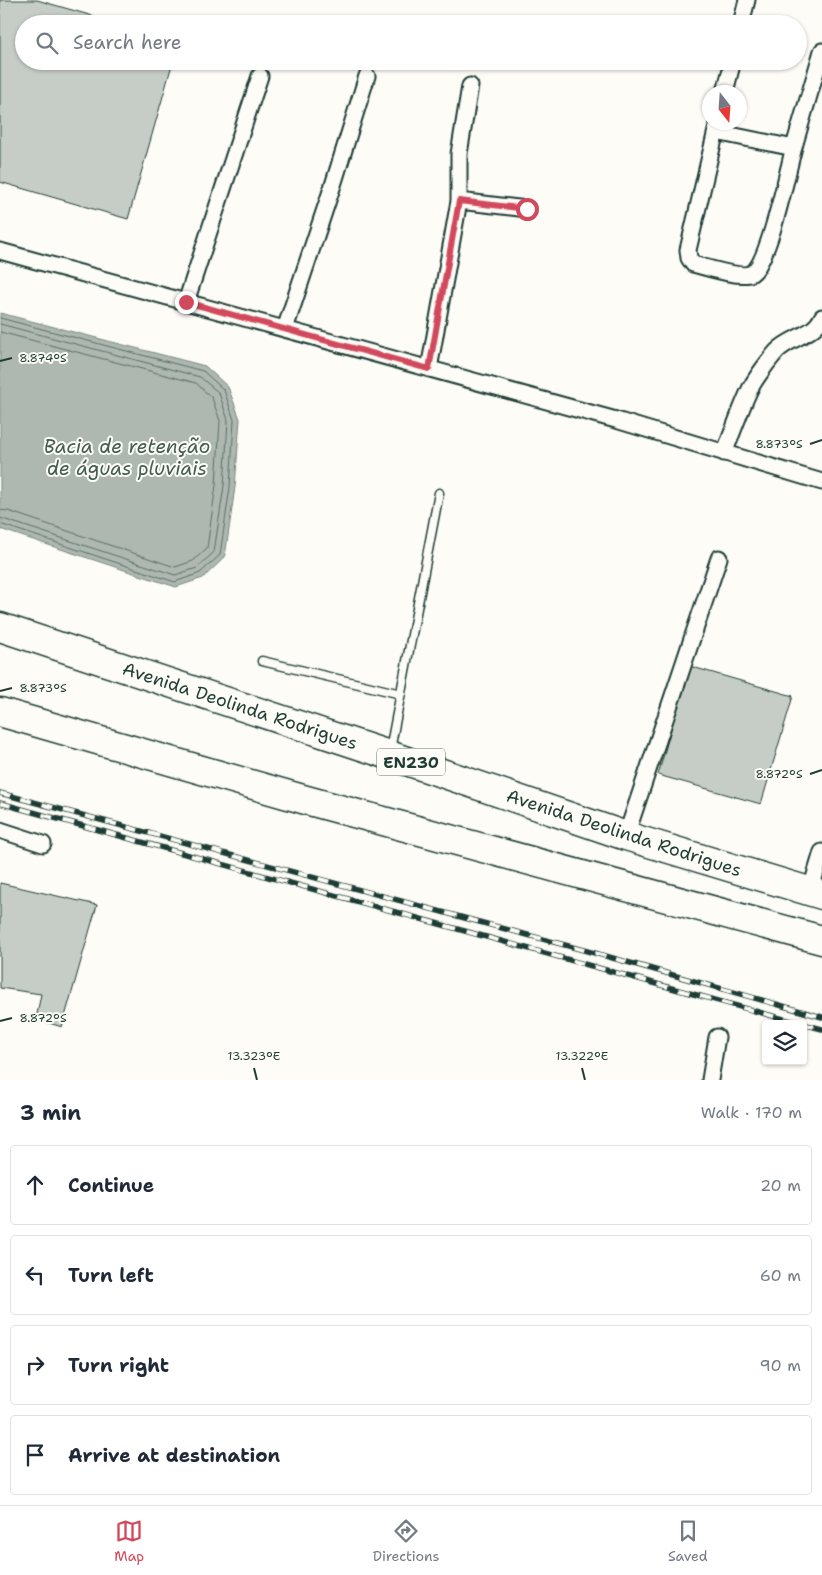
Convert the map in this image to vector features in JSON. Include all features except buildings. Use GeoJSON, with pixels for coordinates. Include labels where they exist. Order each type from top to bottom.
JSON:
{"type":"FeatureCollection","features":[{"type":"Feature","properties":{"kind":"highway","name":"Avenida Deolinda Rodrigues"},"geometry":{"type":"LineString","coordinates":[[0,627],[389,755],[626,836],[816,893]]}},
{"type":"Feature","properties":{"kind":"highway"},"geometry":{"type":"LineString","coordinates":[[0,712],[306,800],[822,940]]}},
{"type":"Feature","properties":{"kind":"street"},"geometry":{"type":"LineString","coordinates":[[743,15],[747,0]]}},
{"type":"Feature","properties":{"kind":"street"},"geometry":{"type":"LineString","coordinates":[[716,130],[688,250],[689,258],[693,264],[743,275],[752,273],[760,264],[774,225],[822,51]]}},
{"type":"Feature","properties":{"kind":"street"},"geometry":{"type":"LineString","coordinates":[[727,85],[730,70]]}},
{"type":"Feature","properties":{"kind":"street"},"geometry":{"type":"LineString","coordinates":[[186,302],[260,76]]}},
{"type":"Feature","properties":{"kind":"street"},"geometry":{"type":"LineString","coordinates":[[285,329],[367,76]]}},
{"type":"Feature","properties":{"kind":"street"},"geometry":{"type":"LineString","coordinates":[[429,369],[459,201],[459,154],[470,86]]}},
{"type":"Feature","properties":{"kind":"street"},"geometry":{"type":"LineString","coordinates":[[728,130],[794,148]]}},
{"type":"Feature","properties":{"kind":"street"},"geometry":{"type":"LineString","coordinates":[[459,201],[527,209]]}},
{"type":"Feature","properties":{"kind":"street"},"geometry":{"type":"LineString","coordinates":[[0,251],[616,420],[822,482]]}},
{"type":"Feature","properties":{"kind":"street"},"geometry":{"type":"LineString","coordinates":[[724,454],[751,387],[778,351],[789,341],[810,331],[819,324],[822,317]]}},
{"type":"Feature","properties":{"kind":"street"},"geometry":{"type":"LineString","coordinates":[[626,836],[718,558]]}},
{"type":"Feature","properties":{"kind":"street"},"geometry":{"type":"LineString","coordinates":[[0,830],[43,844]]}},
{"type":"Feature","properties":{"kind":"street"},"geometry":{"type":"LineString","coordinates":[[816,893],[822,852]]}},
{"type":"Feature","properties":{"kind":"street"},"geometry":{"type":"LineString","coordinates":[[710,1080],[716,1037]]}},
{"type":"Feature","properties":{"kind":"lane"},"geometry":{"type":"LineString","coordinates":[[389,755],[439,493]]}},
{"type":"Feature","properties":{"kind":"lane"},"geometry":{"type":"LineString","coordinates":[[262,661],[401,694]]}},
{"type":"Feature","properties":{"kind":"water","name":"Bacia de retenção de águas pluviais"},"geometry":{"type":"Polygon","coordinates":[[[0,313],[205,366],[228,387],[240,419],[235,487],[225,557],[203,578],[176,587],[0,529],[0,313]]]}},
{"type":"Feature","properties":{"kind":"railway"},"geometry":{"type":"LineString","coordinates":[[0,793],[602,955],[822,1017]]}},
{"type":"Feature","properties":{"kind":"railway"},"geometry":{"type":"LineString","coordinates":[[0,803],[787,1020]]}},
{"type":"Feature","properties":{"kind":"railway"},"geometry":{"type":"LineString","coordinates":[[807,1025],[822,1029]]}},
{"type":"Feature","properties":{"kind":"route"},"geometry":{"type":"LineString","coordinates":[[186,302],[429,369],[459,201],[527,209]]}}]}
